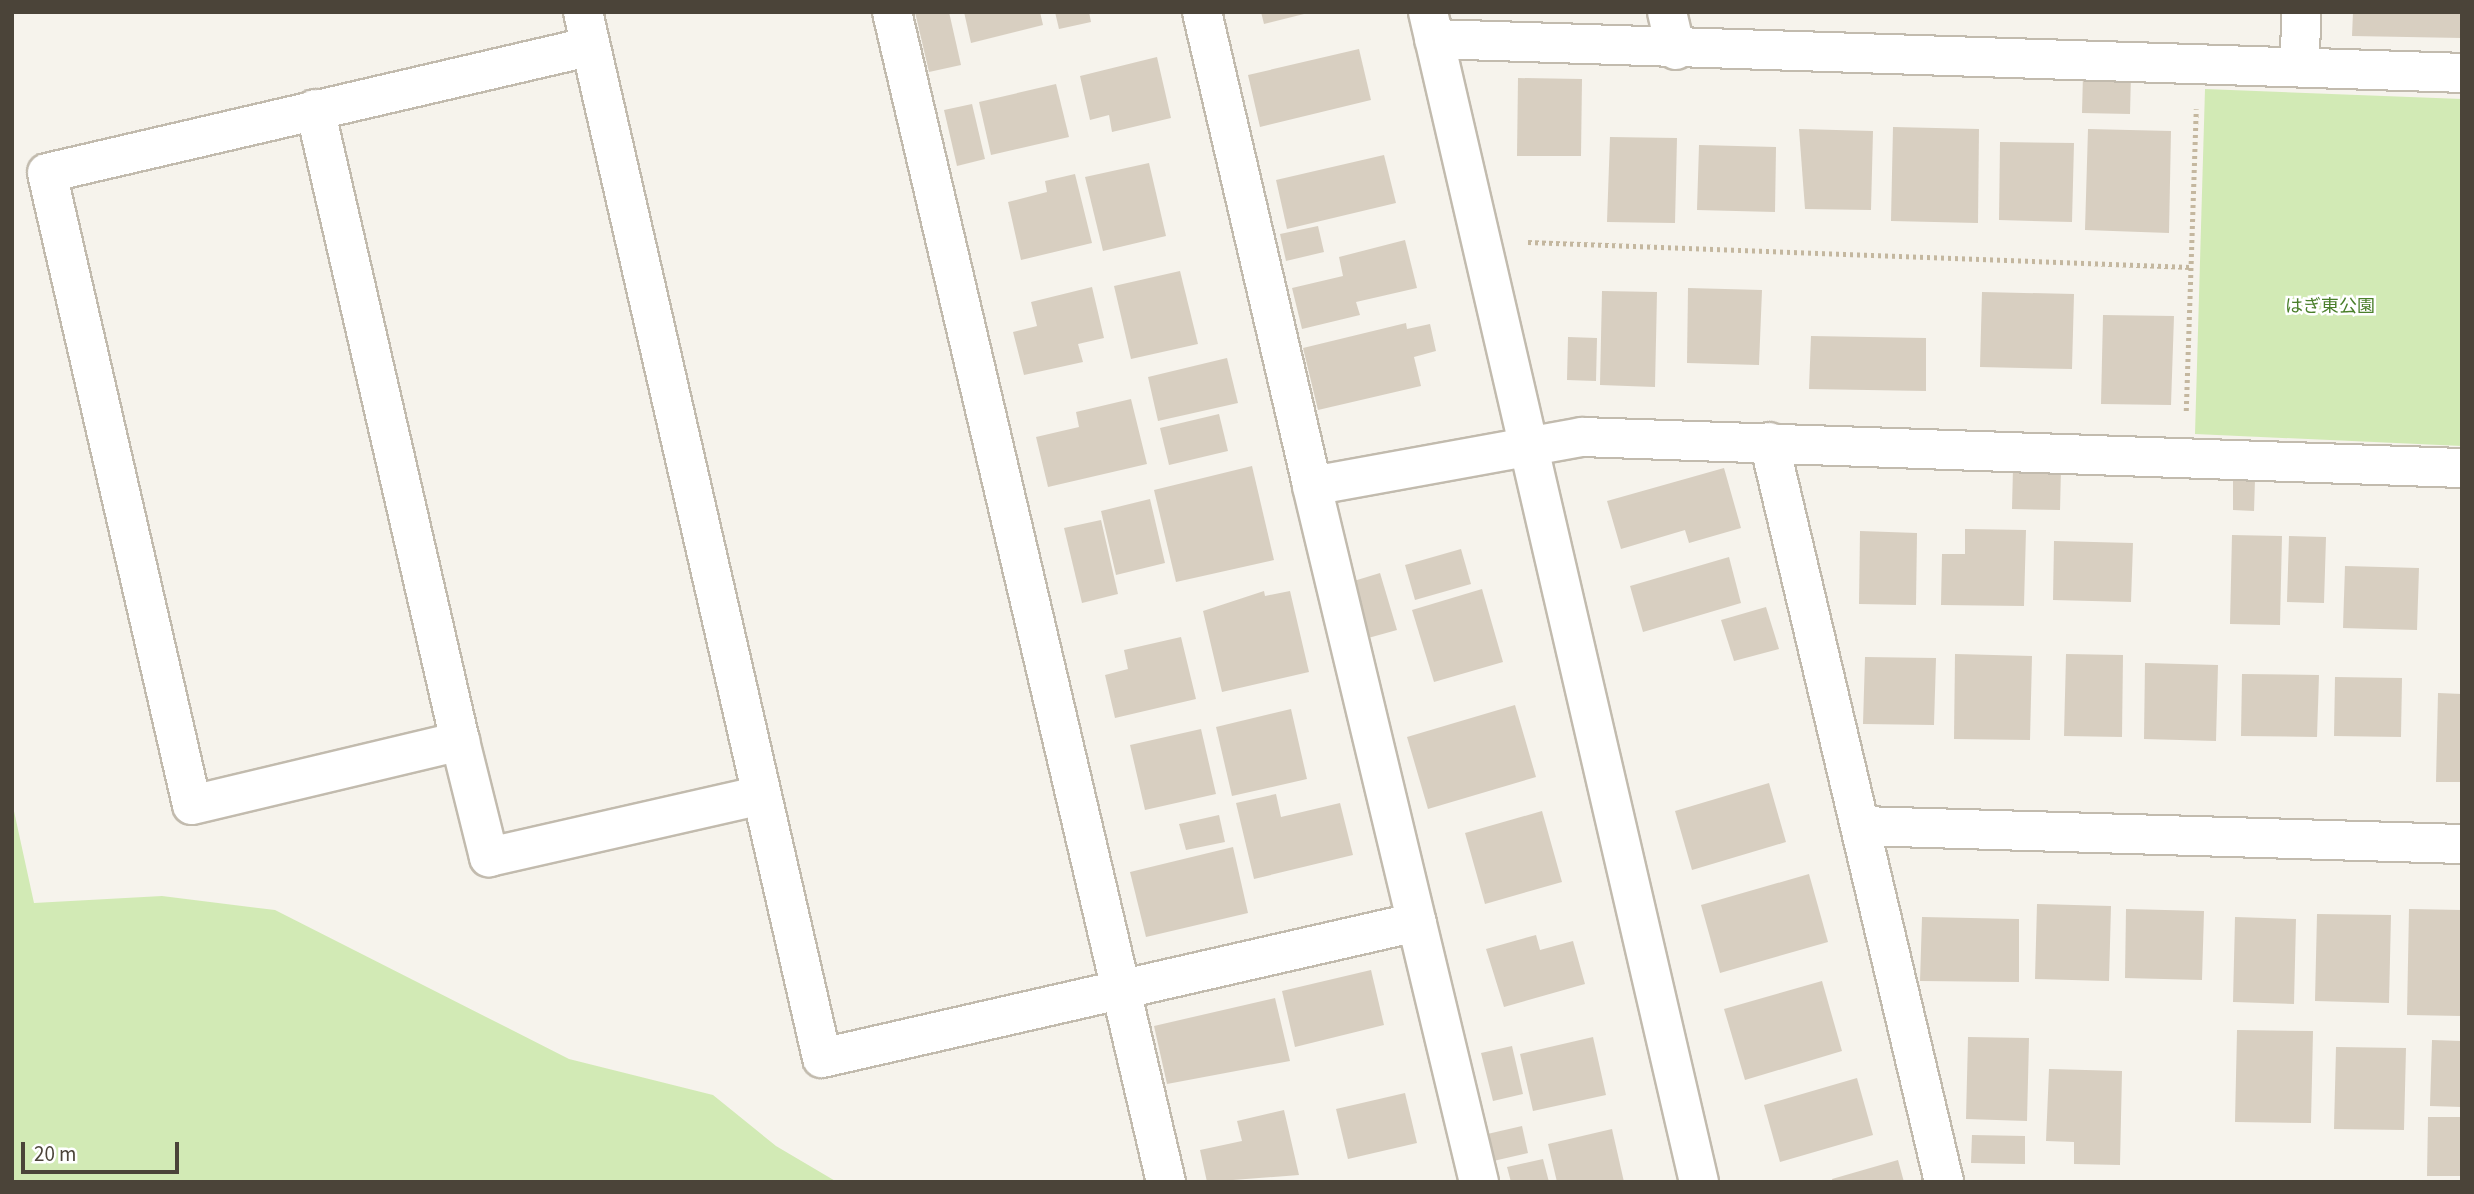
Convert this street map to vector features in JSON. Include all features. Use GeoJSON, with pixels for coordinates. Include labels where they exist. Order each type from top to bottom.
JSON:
{"type":"FeatureCollection","features":[{"type":"Feature","properties":{"kind":"street"},"geometry":{"type":"LineString","coordinates":[[892,12],[1166,1182]]}},
{"type":"Feature","properties":{"kind":"street"},"geometry":{"type":"LineString","coordinates":[[1202,12],[1312,486],[1479,1182]]}},
{"type":"Feature","properties":{"kind":"street"},"geometry":{"type":"LineString","coordinates":[[1667,12],[1676,50]]}},
{"type":"Feature","properties":{"kind":"street"},"geometry":{"type":"LineString","coordinates":[[2300,67],[2301,12]]}},
{"type":"Feature","properties":{"kind":"street"},"geometry":{"type":"LineString","coordinates":[[1699,1182],[1525,442],[1431,26],[1676,50],[2462,73]]}},
{"type":"Feature","properties":{"kind":"street"},"geometry":{"type":"LineString","coordinates":[[460,741],[192,805],[47,173],[315,109],[585,29],[822,1058],[1122,992],[1417,922]]}},
{"type":"Feature","properties":{"kind":"street"},"geometry":{"type":"LineString","coordinates":[[315,109],[488,857],[761,795]]}},
{"type":"Feature","properties":{"kind":"street"},"geometry":{"type":"LineString","coordinates":[[1312,486],[1525,442],[1582,437],[2462,468]]}},
{"type":"Feature","properties":{"kind":"street"},"geometry":{"type":"LineString","coordinates":[[1769,442],[1862,826],[1944,1182]]}},
{"type":"Feature","properties":{"kind":"street"},"geometry":{"type":"LineString","coordinates":[[1862,826],[2462,844]]}},
{"type":"Feature","properties":{"kind":"path"},"geometry":{"type":"LineString","coordinates":[[2184,458],[2197,64]]}},
{"type":"Feature","properties":{"kind":"path"},"geometry":{"type":"LineString","coordinates":[[1528,242],[2191,267]]}},
{"type":"Feature","properties":{"kind":"green space","name":"はぎ東公園"},"geometry":{"type":"Polygon","coordinates":[[[2205,89],[2462,99],[2462,446],[2195,434],[2205,89]]]}},
{"type":"Feature","properties":{"kind":"green space"},"geometry":{"type":"Polygon","coordinates":[[[12,802],[34,903],[162,896],[275,910],[569,1059],[713,1095],[776,1146],[837,1182],[12,1182],[12,802]]]}},
{"type":"Feature","properties":{"kind":"building"},"geometry":{"type":"Polygon","coordinates":[[[915,12],[949,12],[961,65],[929,72],[915,12]]]}},
{"type":"Feature","properties":{"kind":"building"},"geometry":{"type":"Polygon","coordinates":[[[964,12],[1040,12],[1043,25],[971,43],[964,12]]]}},
{"type":"Feature","properties":{"kind":"building"},"geometry":{"type":"Polygon","coordinates":[[[1055,12],[1089,12],[1091,22],[1059,29],[1055,12]]]}},
{"type":"Feature","properties":{"kind":"building"},"geometry":{"type":"Polygon","coordinates":[[[1261,12],[1308,12],[1308,13],[1264,24],[1261,12]]]}},
{"type":"Feature","properties":{"kind":"building"},"geometry":{"type":"Polygon","coordinates":[[[2353,12],[2462,12],[2462,38],[2352,36],[2353,12]]]}},
{"type":"Feature","properties":{"kind":"building"},"geometry":{"type":"Polygon","coordinates":[[[1359,49],[1371,100],[1260,127],[1248,75],[1359,49]]]}},
{"type":"Feature","properties":{"kind":"building"},"geometry":{"type":"Polygon","coordinates":[[[1157,57],[1171,118],[1112,132],[1109,115],[1090,120],[1080,76],[1157,57]]]}},
{"type":"Feature","properties":{"kind":"building"},"geometry":{"type":"Polygon","coordinates":[[[2083,74],[2131,74],[2130,114],[2082,113],[2083,74]]]}},
{"type":"Feature","properties":{"kind":"building"},"geometry":{"type":"Polygon","coordinates":[[[1518,78],[1582,79],[1581,156],[1517,156],[1518,78]]]}},
{"type":"Feature","properties":{"kind":"building"},"geometry":{"type":"Polygon","coordinates":[[[1056,84],[1069,137],[991,155],[979,102],[1056,84]]]}},
{"type":"Feature","properties":{"kind":"building"},"geometry":{"type":"Polygon","coordinates":[[[972,104],[985,159],[957,166],[944,110],[972,104]]]}},
{"type":"Feature","properties":{"kind":"building"},"geometry":{"type":"Polygon","coordinates":[[[1893,127],[1979,129],[1978,223],[1891,221],[1893,127]]]}},
{"type":"Feature","properties":{"kind":"building"},"geometry":{"type":"Polygon","coordinates":[[[1799,129],[1873,131],[1871,210],[1805,209],[1799,129]]]}},
{"type":"Feature","properties":{"kind":"building"},"geometry":{"type":"Polygon","coordinates":[[[2088,129],[2171,131],[2169,233],[2085,230],[2088,129]]]}},
{"type":"Feature","properties":{"kind":"building"},"geometry":{"type":"Polygon","coordinates":[[[1610,137],[1677,138],[1675,223],[1607,222],[1610,137]]]}},
{"type":"Feature","properties":{"kind":"building"},"geometry":{"type":"Polygon","coordinates":[[[2000,142],[2074,143],[2072,222],[1999,220],[2000,142]]]}},
{"type":"Feature","properties":{"kind":"building"},"geometry":{"type":"Polygon","coordinates":[[[1699,145],[1776,147],[1775,212],[1697,210],[1699,145]]]}},
{"type":"Feature","properties":{"kind":"building"},"geometry":{"type":"Polygon","coordinates":[[[1384,155],[1396,203],[1287,229],[1276,180],[1384,155]]]}},
{"type":"Feature","properties":{"kind":"building"},"geometry":{"type":"Polygon","coordinates":[[[1149,163],[1166,236],[1103,251],[1085,177],[1149,163]]]}},
{"type":"Feature","properties":{"kind":"building"},"geometry":{"type":"Polygon","coordinates":[[[1075,174],[1092,243],[1021,260],[1008,202],[1047,192],[1045,181],[1075,174]]]}},
{"type":"Feature","properties":{"kind":"building"},"geometry":{"type":"Polygon","coordinates":[[[1318,226],[1324,252],[1286,261],[1280,234],[1318,226]]]}},
{"type":"Feature","properties":{"kind":"building"},"geometry":{"type":"Polygon","coordinates":[[[1405,240],[1417,288],[1356,302],[1360,315],[1302,329],[1292,288],[1343,276],[1339,257],[1405,240]]]}},
{"type":"Feature","properties":{"kind":"building"},"geometry":{"type":"Polygon","coordinates":[[[1180,271],[1198,344],[1131,359],[1114,286],[1180,271]]]}},
{"type":"Feature","properties":{"kind":"building"},"geometry":{"type":"Polygon","coordinates":[[[1092,287],[1104,338],[1078,344],[1083,362],[1024,375],[1013,332],[1037,326],[1031,302],[1092,287]]]}},
{"type":"Feature","properties":{"kind":"building"},"geometry":{"type":"Polygon","coordinates":[[[1688,288],[1762,290],[1759,365],[1687,363],[1688,288]]]}},
{"type":"Feature","properties":{"kind":"building"},"geometry":{"type":"Polygon","coordinates":[[[1602,291],[1657,292],[1655,387],[1600,385],[1602,291]]]}},
{"type":"Feature","properties":{"kind":"building"},"geometry":{"type":"Polygon","coordinates":[[[1982,292],[2074,294],[2072,369],[1980,367],[1982,292]]]}},
{"type":"Feature","properties":{"kind":"building"},"geometry":{"type":"Polygon","coordinates":[[[2103,315],[2174,316],[2171,405],[2101,404],[2103,315]]]}},
{"type":"Feature","properties":{"kind":"building"},"geometry":{"type":"Polygon","coordinates":[[[1406,323],[1407,329],[1430,324],[1436,351],[1414,357],[1421,386],[1318,410],[1303,348],[1406,323]]]}},
{"type":"Feature","properties":{"kind":"building"},"geometry":{"type":"Polygon","coordinates":[[[1811,336],[1926,338],[1926,391],[1809,389],[1811,336]]]}},
{"type":"Feature","properties":{"kind":"building"},"geometry":{"type":"Polygon","coordinates":[[[1568,337],[1597,338],[1596,381],[1567,380],[1568,337]]]}},
{"type":"Feature","properties":{"kind":"building"},"geometry":{"type":"Polygon","coordinates":[[[1227,358],[1238,403],[1158,421],[1148,377],[1227,358]]]}},
{"type":"Feature","properties":{"kind":"building"},"geometry":{"type":"Polygon","coordinates":[[[1131,399],[1147,464],[1048,487],[1036,437],[1079,427],[1076,412],[1131,399]]]}},
{"type":"Feature","properties":{"kind":"building"},"geometry":{"type":"Polygon","coordinates":[[[1219,414],[1228,451],[1169,465],[1160,428],[1219,414]]]}},
{"type":"Feature","properties":{"kind":"building"},"geometry":{"type":"Polygon","coordinates":[[[1252,466],[1274,560],[1176,582],[1154,490],[1252,466]]]}},
{"type":"Feature","properties":{"kind":"building"},"geometry":{"type":"Polygon","coordinates":[[[1724,468],[1741,528],[1689,543],[1685,530],[1621,549],[1607,501],[1724,468]]]}},
{"type":"Feature","properties":{"kind":"building"},"geometry":{"type":"Polygon","coordinates":[[[2013,468],[2061,468],[2060,510],[2012,509],[2013,468]]]}},
{"type":"Feature","properties":{"kind":"building"},"geometry":{"type":"Polygon","coordinates":[[[2233,479],[2255,480],[2254,511],[2233,510],[2233,479]]]}},
{"type":"Feature","properties":{"kind":"building"},"geometry":{"type":"Polygon","coordinates":[[[1150,499],[1165,563],[1116,575],[1101,511],[1150,499]]]}},
{"type":"Feature","properties":{"kind":"building"},"geometry":{"type":"Polygon","coordinates":[[[1101,520],[1118,594],[1082,603],[1064,528],[1101,520]]]}},
{"type":"Feature","properties":{"kind":"building"},"geometry":{"type":"Polygon","coordinates":[[[1965,529],[2026,530],[2024,606],[1941,605],[1942,554],[1965,554],[1965,529]]]}},
{"type":"Feature","properties":{"kind":"building"},"geometry":{"type":"Polygon","coordinates":[[[1860,531],[1917,533],[1916,605],[1859,604],[1860,531]]]}},
{"type":"Feature","properties":{"kind":"building"},"geometry":{"type":"Polygon","coordinates":[[[2232,535],[2282,536],[2280,625],[2230,624],[2232,535]]]}},
{"type":"Feature","properties":{"kind":"building"},"geometry":{"type":"Polygon","coordinates":[[[2289,536],[2326,537],[2324,603],[2287,602],[2289,536]]]}},
{"type":"Feature","properties":{"kind":"building"},"geometry":{"type":"Polygon","coordinates":[[[2054,541],[2133,543],[2131,602],[2053,600],[2054,541]]]}},
{"type":"Feature","properties":{"kind":"building"},"geometry":{"type":"Polygon","coordinates":[[[1461,549],[1471,584],[1415,600],[1405,565],[1461,549]]]}},
{"type":"Feature","properties":{"kind":"building"},"geometry":{"type":"Polygon","coordinates":[[[1729,557],[1741,603],[1643,632],[1630,586],[1729,557]]]}},
{"type":"Feature","properties":{"kind":"building"},"geometry":{"type":"Polygon","coordinates":[[[2345,566],[2419,568],[2417,630],[2343,628],[2345,566]]]}},
{"type":"Feature","properties":{"kind":"building"},"geometry":{"type":"Polygon","coordinates":[[[1380,573],[1397,630],[1361,640],[1344,584],[1380,573]]]}},
{"type":"Feature","properties":{"kind":"building"},"geometry":{"type":"Polygon","coordinates":[[[1482,589],[1503,662],[1434,682],[1412,610],[1482,589]]]}},
{"type":"Feature","properties":{"kind":"building"},"geometry":{"type":"Polygon","coordinates":[[[1264,591],[1265,596],[1290,591],[1309,672],[1222,692],[1203,611],[1264,591]]]}},
{"type":"Feature","properties":{"kind":"building"},"geometry":{"type":"Polygon","coordinates":[[[1766,607],[1779,649],[1734,661],[1721,620],[1766,607]]]}},
{"type":"Feature","properties":{"kind":"building"},"geometry":{"type":"Polygon","coordinates":[[[1181,637],[1196,699],[1115,718],[1105,675],[1128,669],[1124,650],[1181,637]]]}},
{"type":"Feature","properties":{"kind":"building"},"geometry":{"type":"Polygon","coordinates":[[[1955,654],[2032,656],[2030,740],[1954,739],[1955,654]]]}},
{"type":"Feature","properties":{"kind":"building"},"geometry":{"type":"Polygon","coordinates":[[[2066,654],[2123,655],[2122,737],[2064,736],[2066,654]]]}},
{"type":"Feature","properties":{"kind":"building"},"geometry":{"type":"Polygon","coordinates":[[[1865,657],[1936,658],[1934,725],[1863,724],[1865,657]]]}},
{"type":"Feature","properties":{"kind":"building"},"geometry":{"type":"Polygon","coordinates":[[[2145,663],[2218,665],[2216,741],[2144,739],[2145,663]]]}},
{"type":"Feature","properties":{"kind":"building"},"geometry":{"type":"Polygon","coordinates":[[[2242,674],[2319,675],[2317,737],[2241,736],[2242,674]]]}},
{"type":"Feature","properties":{"kind":"building"},"geometry":{"type":"Polygon","coordinates":[[[2335,677],[2402,678],[2401,737],[2334,736],[2335,677]]]}},
{"type":"Feature","properties":{"kind":"building"},"geometry":{"type":"Polygon","coordinates":[[[2438,693],[2462,694],[2462,782],[2436,782],[2438,693]]]}},
{"type":"Feature","properties":{"kind":"building"},"geometry":{"type":"Polygon","coordinates":[[[1515,705],[1536,777],[1428,809],[1407,737],[1515,705]]]}},
{"type":"Feature","properties":{"kind":"building"},"geometry":{"type":"Polygon","coordinates":[[[1291,709],[1307,779],[1232,796],[1216,727],[1291,709]]]}},
{"type":"Feature","properties":{"kind":"building"},"geometry":{"type":"Polygon","coordinates":[[[1201,729],[1216,794],[1145,810],[1130,745],[1201,729]]]}},
{"type":"Feature","properties":{"kind":"building"},"geometry":{"type":"Polygon","coordinates":[[[1769,783],[1786,842],[1692,870],[1675,811],[1769,783]]]}},
{"type":"Feature","properties":{"kind":"building"},"geometry":{"type":"Polygon","coordinates":[[[1276,794],[1281,817],[1340,803],[1353,855],[1254,879],[1236,803],[1276,794]]]}},
{"type":"Feature","properties":{"kind":"building"},"geometry":{"type":"Polygon","coordinates":[[[1542,811],[1562,882],[1485,904],[1465,833],[1542,811]]]}},
{"type":"Feature","properties":{"kind":"building"},"geometry":{"type":"Polygon","coordinates":[[[1219,815],[1225,842],[1186,850],[1179,824],[1219,815]]]}},
{"type":"Feature","properties":{"kind":"building"},"geometry":{"type":"Polygon","coordinates":[[[1233,847],[1248,913],[1146,937],[1130,872],[1233,847]]]}},
{"type":"Feature","properties":{"kind":"building"},"geometry":{"type":"Polygon","coordinates":[[[1809,874],[1828,942],[1720,973],[1701,905],[1809,874]]]}},
{"type":"Feature","properties":{"kind":"building"},"geometry":{"type":"Polygon","coordinates":[[[2037,904],[2111,906],[2109,981],[2035,979],[2037,904]]]}},
{"type":"Feature","properties":{"kind":"building"},"geometry":{"type":"Polygon","coordinates":[[[2126,909],[2204,911],[2202,980],[2125,978],[2126,909]]]}},
{"type":"Feature","properties":{"kind":"building"},"geometry":{"type":"Polygon","coordinates":[[[2409,909],[2462,910],[2462,1016],[2407,1015],[2409,909]]]}},
{"type":"Feature","properties":{"kind":"building"},"geometry":{"type":"Polygon","coordinates":[[[2317,914],[2391,915],[2389,1003],[2315,1001],[2317,914]]]}},
{"type":"Feature","properties":{"kind":"building"},"geometry":{"type":"Polygon","coordinates":[[[1922,917],[2019,919],[2019,982],[1920,981],[1922,917]]]}},
{"type":"Feature","properties":{"kind":"building"},"geometry":{"type":"Polygon","coordinates":[[[2235,917],[2296,919],[2294,1004],[2233,1002],[2235,917]]]}},
{"type":"Feature","properties":{"kind":"building"},"geometry":{"type":"Polygon","coordinates":[[[1536,935],[1540,950],[1573,941],[1585,984],[1504,1007],[1486,949],[1536,935]]]}},
{"type":"Feature","properties":{"kind":"building"},"geometry":{"type":"Polygon","coordinates":[[[1371,970],[1384,1025],[1295,1047],[1282,991],[1371,970]]]}},
{"type":"Feature","properties":{"kind":"building"},"geometry":{"type":"Polygon","coordinates":[[[1822,981],[1842,1051],[1745,1080],[1724,1009],[1822,981]]]}},
{"type":"Feature","properties":{"kind":"building"},"geometry":{"type":"Polygon","coordinates":[[[1275,998],[1290,1061],[1167,1084],[1154,1026],[1275,998]]]}},
{"type":"Feature","properties":{"kind":"building"},"geometry":{"type":"Polygon","coordinates":[[[2237,1030],[2313,1031],[2311,1123],[2235,1122],[2237,1030]]]}},
{"type":"Feature","properties":{"kind":"building"},"geometry":{"type":"Polygon","coordinates":[[[1593,1037],[1606,1095],[1533,1111],[1520,1054],[1593,1037]]]}},
{"type":"Feature","properties":{"kind":"building"},"geometry":{"type":"Polygon","coordinates":[[[1968,1037],[2029,1038],[2027,1121],[1966,1119],[1968,1037]]]}},
{"type":"Feature","properties":{"kind":"building"},"geometry":{"type":"Polygon","coordinates":[[[2432,1040],[2462,1041],[2462,1107],[2430,1106],[2432,1040]]]}},
{"type":"Feature","properties":{"kind":"building"},"geometry":{"type":"Polygon","coordinates":[[[1512,1046],[1523,1094],[1493,1101],[1481,1053],[1512,1046]]]}},
{"type":"Feature","properties":{"kind":"building"},"geometry":{"type":"Polygon","coordinates":[[[2336,1047],[2406,1048],[2404,1130],[2334,1129],[2336,1047]]]}},
{"type":"Feature","properties":{"kind":"building"},"geometry":{"type":"Polygon","coordinates":[[[2049,1069],[2122,1071],[2120,1165],[2074,1164],[2074,1142],[2046,1141],[2049,1069]]]}},
{"type":"Feature","properties":{"kind":"building"},"geometry":{"type":"Polygon","coordinates":[[[1857,1078],[1873,1135],[1780,1162],[1764,1105],[1857,1078]]]}},
{"type":"Feature","properties":{"kind":"building"},"geometry":{"type":"Polygon","coordinates":[[[1405,1093],[1417,1143],[1348,1159],[1336,1109],[1405,1093]]]}},
{"type":"Feature","properties":{"kind":"building"},"geometry":{"type":"Polygon","coordinates":[[[1284,1110],[1299,1175],[1207,1182],[1200,1150],[1242,1141],[1237,1121],[1284,1110]]]}},
{"type":"Feature","properties":{"kind":"building"},"geometry":{"type":"Polygon","coordinates":[[[2428,1117],[2462,1117],[2462,1176],[2427,1176],[2428,1117]]]}},
{"type":"Feature","properties":{"kind":"building"},"geometry":{"type":"Polygon","coordinates":[[[1522,1126],[1528,1153],[1489,1162],[1483,1135],[1522,1126]]]}},
{"type":"Feature","properties":{"kind":"building"},"geometry":{"type":"Polygon","coordinates":[[[1612,1129],[1624,1182],[1557,1182],[1548,1144],[1612,1129]]]}},
{"type":"Feature","properties":{"kind":"building"},"geometry":{"type":"Polygon","coordinates":[[[1972,1135],[2025,1136],[2025,1164],[1971,1163],[1972,1135]]]}},
{"type":"Feature","properties":{"kind":"building"},"geometry":{"type":"Polygon","coordinates":[[[1543,1159],[1549,1182],[1511,1182],[1507,1167],[1543,1159]]]}},
{"type":"Feature","properties":{"kind":"building"},"geometry":{"type":"Polygon","coordinates":[[[1898,1160],[1904,1182],[1833,1182],[1832,1179],[1898,1160]]]}}]}
